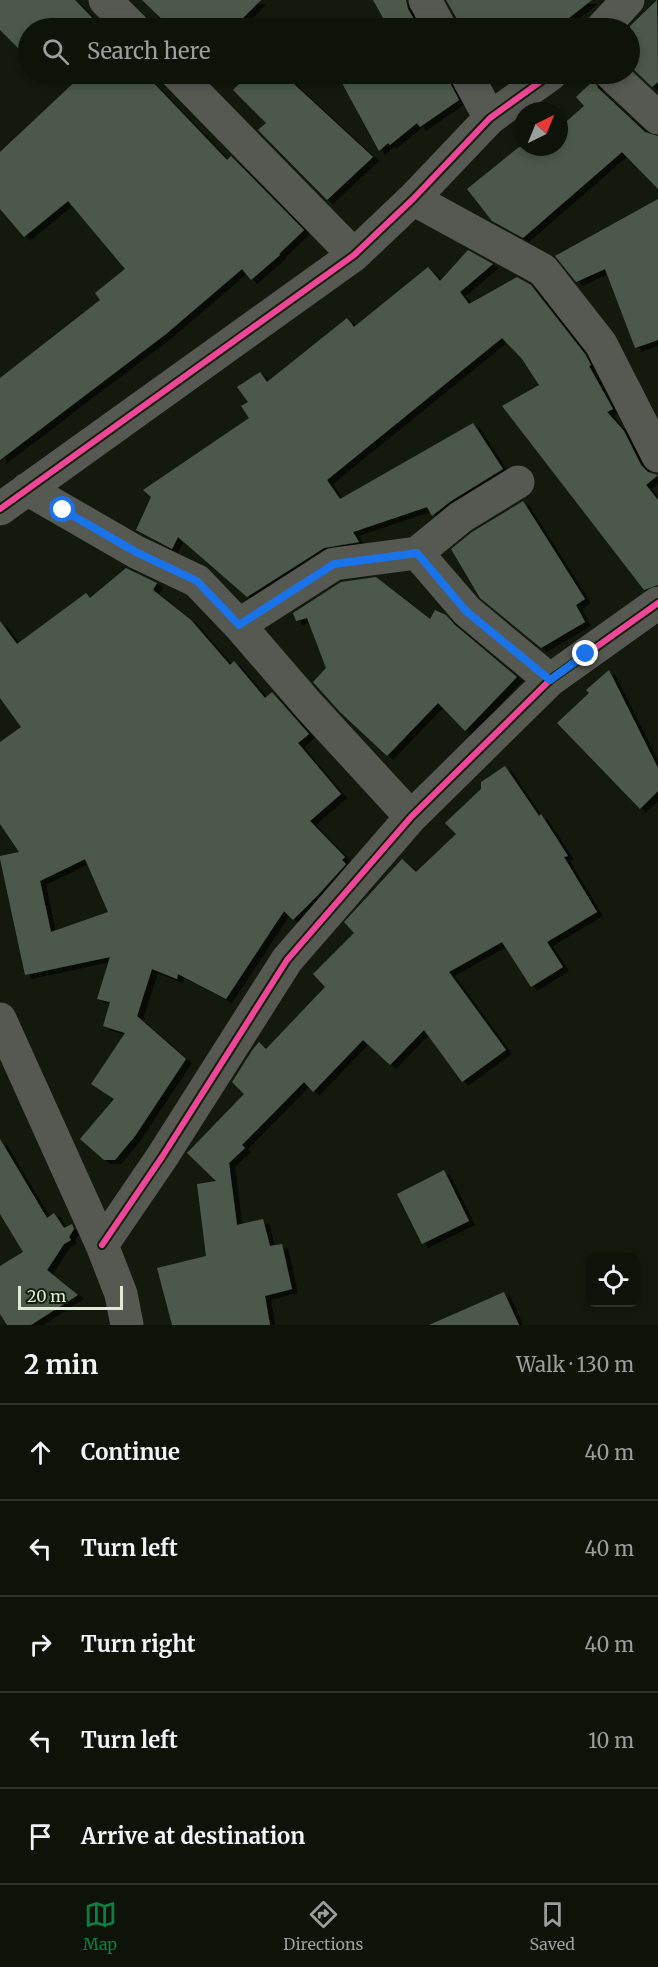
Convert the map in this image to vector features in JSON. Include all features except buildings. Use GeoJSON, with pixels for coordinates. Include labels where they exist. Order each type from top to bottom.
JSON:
{"type":"FeatureCollection","features":[{"type":"Feature","properties":{"kind":"street"},"geometry":{"type":"LineString","coordinates":[[105,0],[123,18]]}},
{"type":"Feature","properties":{"kind":"street"},"geometry":{"type":"LineString","coordinates":[[425,0],[435,18]]}},
{"type":"Feature","properties":{"kind":"street"},"geometry":{"type":"LineString","coordinates":[[611,18],[628,0]]}},
{"type":"Feature","properties":{"kind":"street"},"geometry":{"type":"LineString","coordinates":[[187,84],[354,255]]}},
{"type":"Feature","properties":{"kind":"street"},"geometry":{"type":"LineString","coordinates":[[471,84],[490,118]]}},
{"type":"Feature","properties":{"kind":"street"},"geometry":{"type":"LineString","coordinates":[[0,509],[354,255],[413,199],[490,118],[537,84]]}},
{"type":"Feature","properties":{"kind":"street"},"geometry":{"type":"LineString","coordinates":[[622,84],[658,118]]}},
{"type":"Feature","properties":{"kind":"street"},"geometry":{"type":"LineString","coordinates":[[413,199],[543,270],[601,344],[658,456]]}},
{"type":"Feature","properties":{"kind":"street"},"geometry":{"type":"LineString","coordinates":[[239,625],[334,564],[417,553],[460,517],[518,482]]}},
{"type":"Feature","properties":{"kind":"street"},"geometry":{"type":"LineString","coordinates":[[27,489],[136,552],[197,581],[411,817]]}},
{"type":"Feature","properties":{"kind":"street"},"geometry":{"type":"LineString","coordinates":[[417,553],[466,611],[550,680]]}},
{"type":"Feature","properties":{"kind":"street"},"geometry":{"type":"LineString","coordinates":[[102,1245],[162,1157],[287,960],[411,817],[550,680],[658,603]]}},
{"type":"Feature","properties":{"kind":"street"},"geometry":{"type":"LineString","coordinates":[[0,1018],[102,1245],[121,1294],[127,1325]]}},
{"type":"Feature","properties":{"kind":"cycle path"},"geometry":{"type":"LineString","coordinates":[[0,509],[354,255],[413,199],[490,118],[537,84]]}},
{"type":"Feature","properties":{"kind":"cycle path"},"geometry":{"type":"LineString","coordinates":[[102,1245],[162,1157],[287,960],[411,817],[550,680],[658,603]]}},
{"type":"Feature","properties":{"kind":"route"},"geometry":{"type":"LineString","coordinates":[[63,510],[136,552],[197,581],[239,625],[334,564],[417,553],[466,611],[550,680],[586,654]]}}]}
